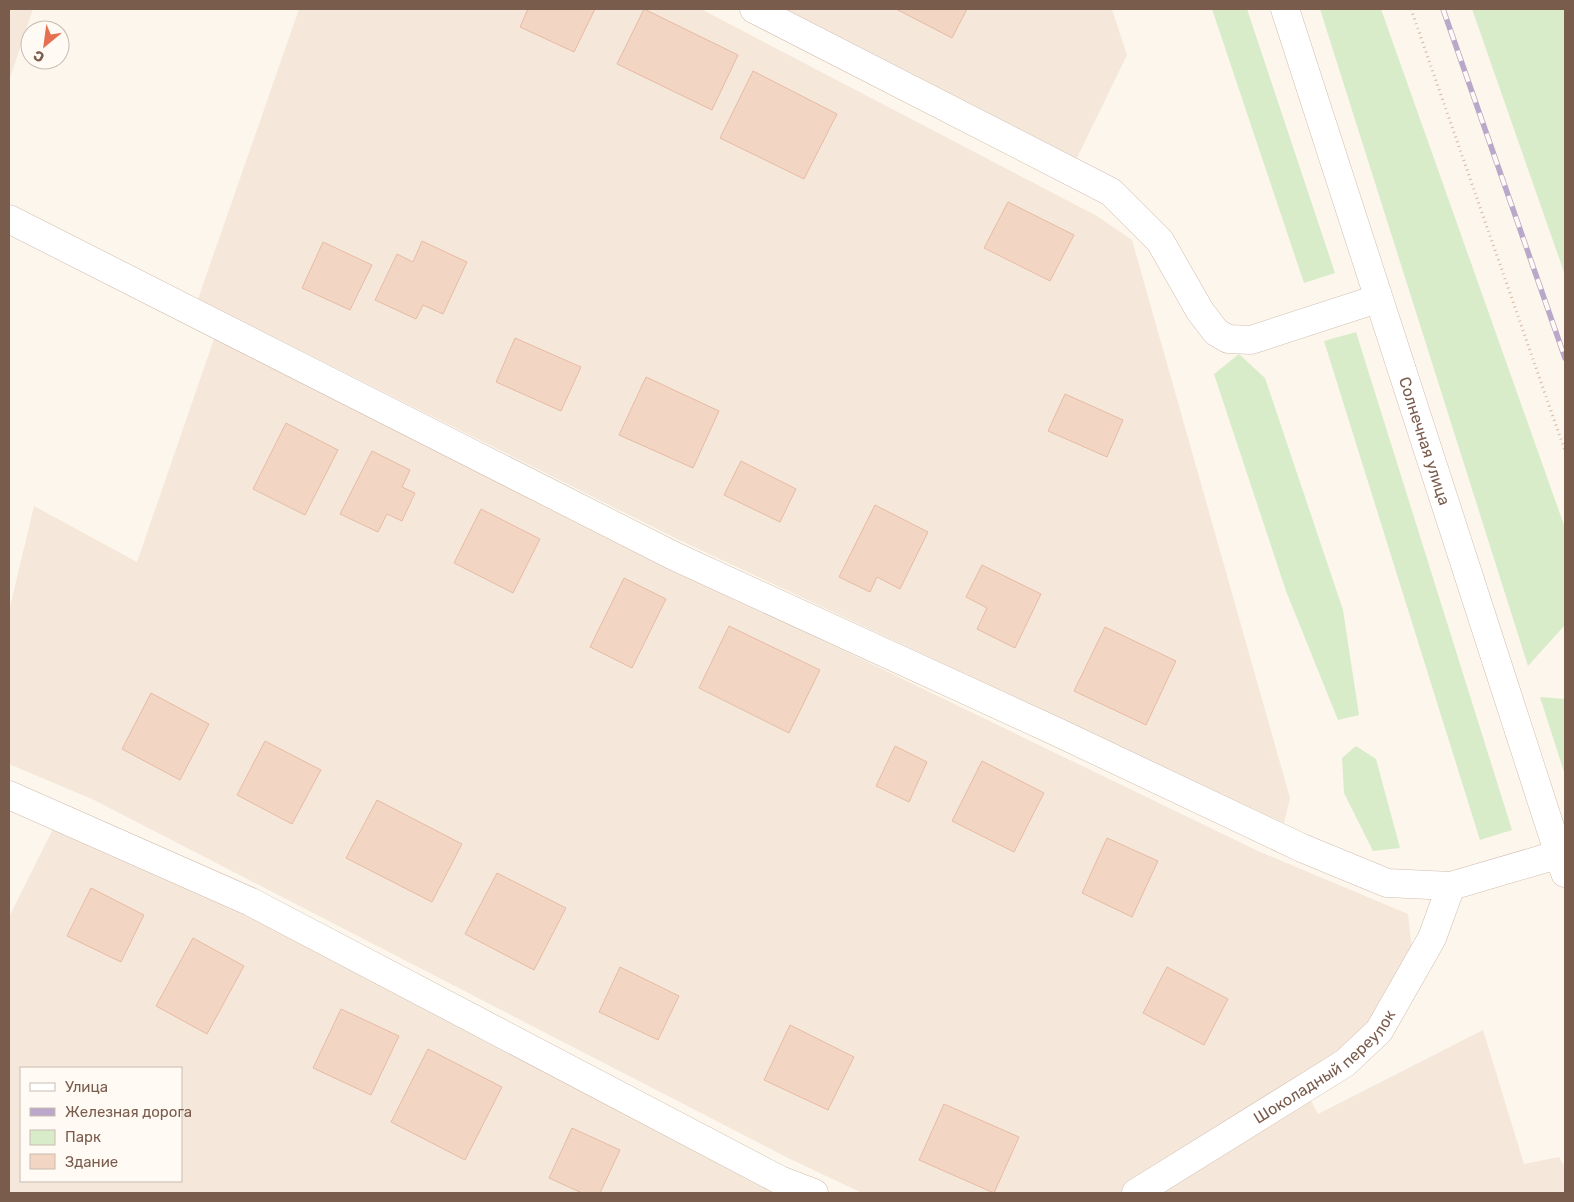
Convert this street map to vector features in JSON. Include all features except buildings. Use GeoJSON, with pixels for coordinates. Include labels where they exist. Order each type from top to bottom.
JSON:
{"type":"FeatureCollection","features":[{"type":"Feature","properties":{"kind":"street"},"geometry":{"type":"LineString","coordinates":[[754,9],[1112,192],[1160,241],[1200,311],[1216,332],[1228,340],[1251,340],[1377,298]]}},
{"type":"Feature","properties":{"kind":"street","name":"Солнечная улица"},"geometry":{"type":"LineString","coordinates":[[1285,9],[1377,298],[1562,864]]}},
{"type":"Feature","properties":{"kind":"street"},"geometry":{"type":"LineString","coordinates":[[9,219],[674,556],[1054,731],[1302,848],[1387,884],[1451,886],[1562,864]]}},
{"type":"Feature","properties":{"kind":"street"},"geometry":{"type":"LineString","coordinates":[[9,795],[251,902],[780,1180],[814,1193]]}},
{"type":"Feature","properties":{"kind":"street","name":"Шоколадный переулок"},"geometry":{"type":"LineString","coordinates":[[1136,1193],[1345,1063],[1378,1031],[1432,938],[1451,886]]}},
{"type":"Feature","properties":{"kind":"path"},"geometry":{"type":"LineString","coordinates":[[1411,9],[1565,451]]}},
{"type":"Feature","properties":{"kind":"shaded area"},"geometry":{"type":"Polygon","coordinates":[[[9,9],[33,9],[29,20],[20,20],[20,48],[9,81],[9,9]]]}},
{"type":"Feature","properties":{"kind":"shaded area"},"geometry":{"type":"Polygon","coordinates":[[[299,9],[701,9],[1097,216],[1132,240],[1290,798],[1284,823],[677,539],[198,299],[299,9]]]}},
{"type":"Feature","properties":{"kind":"shaded area"},"geometry":{"type":"Polygon","coordinates":[[[773,9],[1112,9],[1127,55],[1075,162],[773,9]]]}},
{"type":"Feature","properties":{"kind":"shaded area"},"geometry":{"type":"Polygon","coordinates":[[[215,336],[669,566],[1258,851],[1408,914],[1412,949],[1371,1025],[1340,1056],[1125,1193],[862,1193],[788,1158],[94,800],[9,764],[9,611],[34,506],[137,562],[215,336]]]}},
{"type":"Feature","properties":{"kind":"shaded area"},"geometry":{"type":"Polygon","coordinates":[[[55,825],[246,912],[790,1193],[9,1193],[9,917],[55,825]]]}},
{"type":"Feature","properties":{"kind":"shaded area"},"geometry":{"type":"Polygon","coordinates":[[[1483,1030],[1524,1164],[1559,1157],[1565,1167],[1565,1193],[1155,1193],[1309,1097],[1318,1114],[1483,1030]]]}},
{"type":"Feature","properties":{"kind":"green space"},"geometry":{"type":"Polygon","coordinates":[[[1212,9],[1247,9],[1335,273],[1304,283],[1212,9]]]}},
{"type":"Feature","properties":{"kind":"green space"},"geometry":{"type":"Polygon","coordinates":[[[1320,9],[1381,9],[1565,528],[1565,625],[1528,666],[1320,9]]]}},
{"type":"Feature","properties":{"kind":"green space"},"geometry":{"type":"Polygon","coordinates":[[[1472,9],[1565,9],[1565,275],[1472,9]]]}},
{"type":"Feature","properties":{"kind":"green space"},"geometry":{"type":"Polygon","coordinates":[[[1356,332],[1512,830],[1480,840],[1324,341],[1356,332]]]}},
{"type":"Feature","properties":{"kind":"green space"},"geometry":{"type":"Polygon","coordinates":[[[1239,354],[1265,378],[1343,610],[1359,715],[1338,720],[1286,591],[1214,374],[1239,354]]]}},
{"type":"Feature","properties":{"kind":"green space"},"geometry":{"type":"Polygon","coordinates":[[[1540,697],[1565,699],[1565,775],[1540,697]]]}},
{"type":"Feature","properties":{"kind":"green space"},"geometry":{"type":"Polygon","coordinates":[[[1356,746],[1376,759],[1400,848],[1373,851],[1344,793],[1342,758],[1356,746]]]}},
{"type":"Feature","properties":{"kind":"railway"},"geometry":{"type":"LineString","coordinates":[[1443,9],[1565,358]]}}]}
